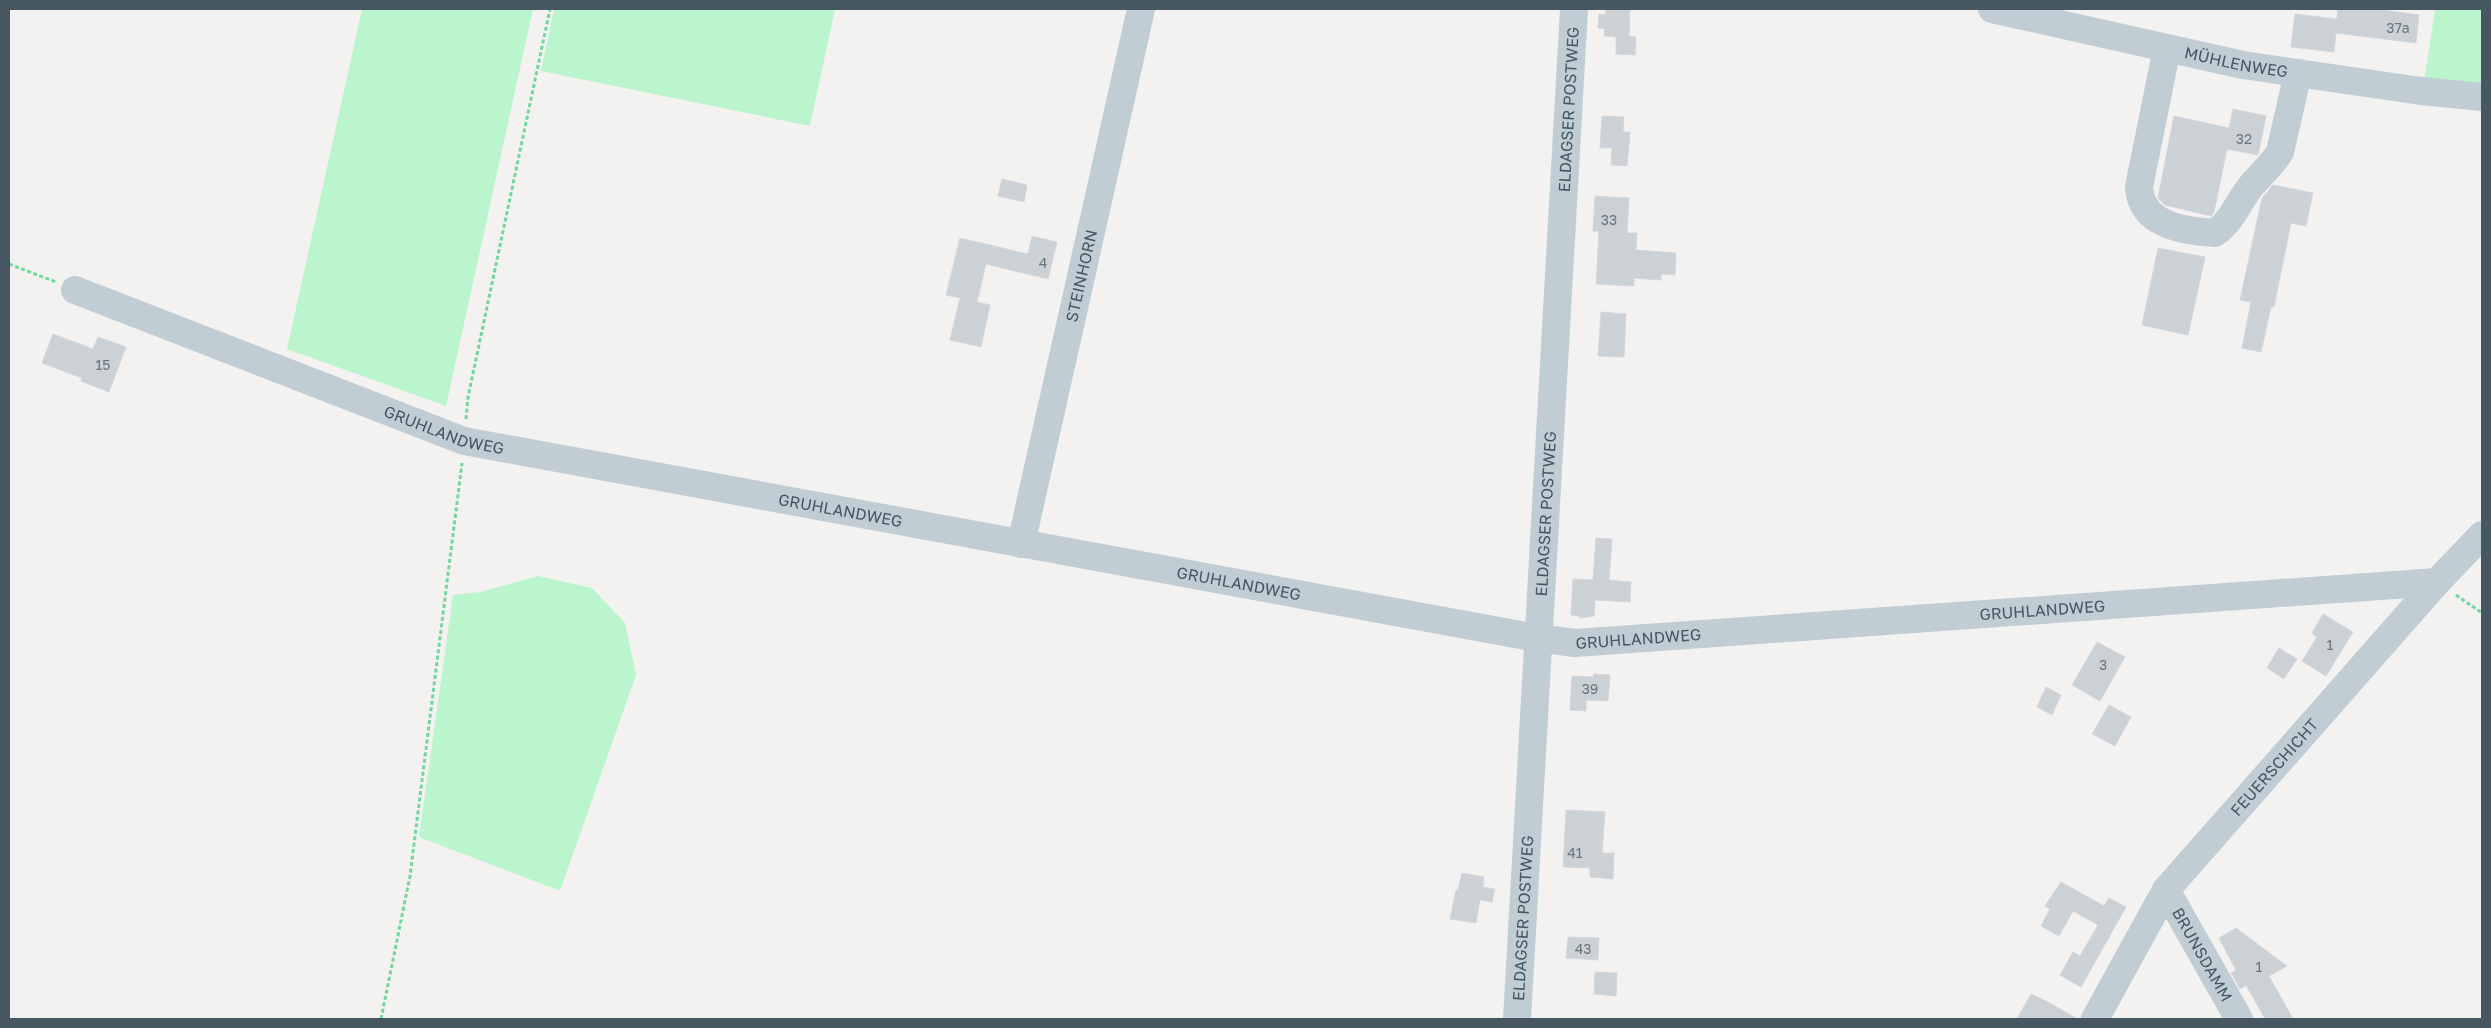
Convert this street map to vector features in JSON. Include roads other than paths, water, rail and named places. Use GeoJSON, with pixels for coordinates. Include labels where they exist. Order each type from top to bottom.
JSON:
{"type":"FeatureCollection","features":[{"type":"Feature","properties":{"kind":"street","name":"STEINHORN"},"geometry":{"type":"LineString","coordinates":[[1021,544],[1141,9]]}},
{"type":"Feature","properties":{"kind":"street","name":"ELDAGSER POSTWEG"},"geometry":{"type":"LineString","coordinates":[[1517,1019],[1574,9]]}},
{"type":"Feature","properties":{"kind":"street","name":"MÜHLENWEG"},"geometry":{"type":"LineString","coordinates":[[1992,9],[2244,65],[2421,91],[2482,97]]}},
{"type":"Feature","properties":{"kind":"street"},"geometry":{"type":"LineString","coordinates":[[2167,48],[2139,187],[2140,200],[2146,212],[2162,222],[2196,232],[2215,233],[2224,226],[2237,210],[2250,188],[2274,163],[2280,152],[2298,74]]}},
{"type":"Feature","properties":{"kind":"street","name":"GRUHLANDWEG"},"geometry":{"type":"LineString","coordinates":[[75,290],[464,441],[1537,638],[1575,643],[2437,582]]}},
{"type":"Feature","properties":{"kind":"street","name":"FEUERSCHICHT"},"geometry":{"type":"LineString","coordinates":[[2095,1019],[2166,890],[2437,582],[2482,535]]}},
{"type":"Feature","properties":{"kind":"street","name":"BRUNSDAMM"},"geometry":{"type":"LineString","coordinates":[[2166,890],[2239,1019]]}}]}
